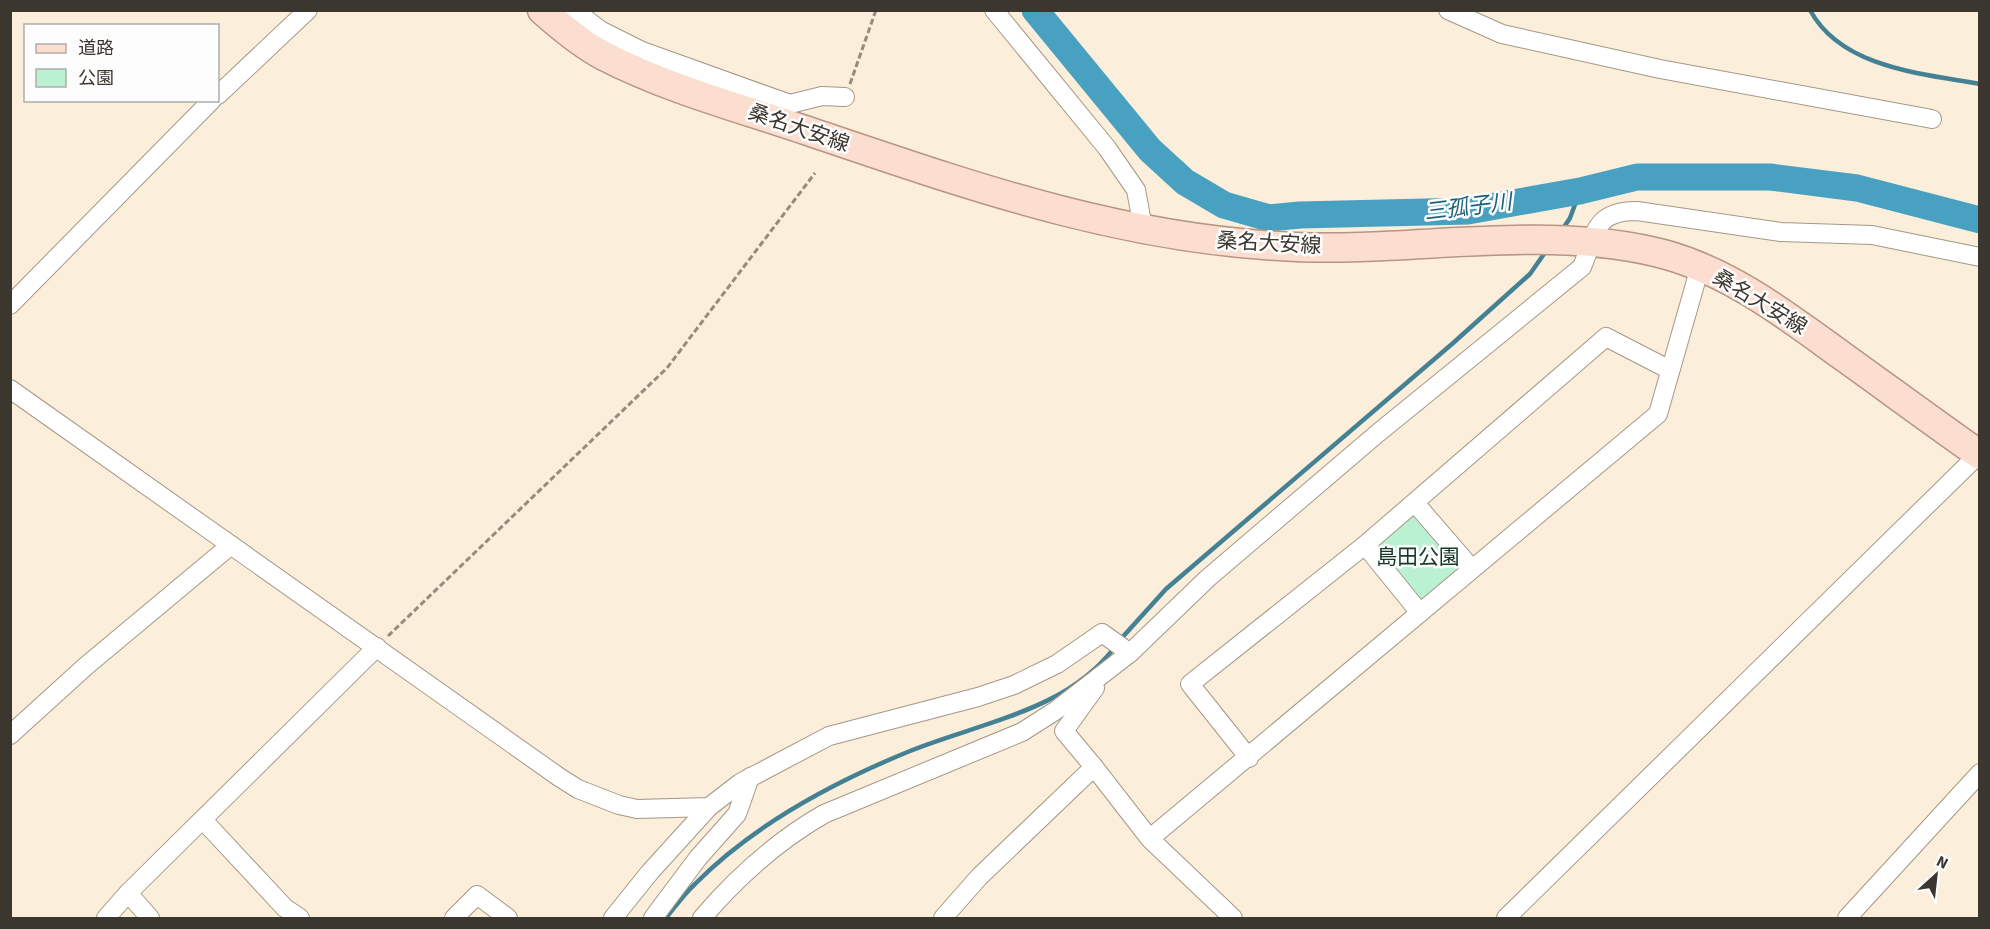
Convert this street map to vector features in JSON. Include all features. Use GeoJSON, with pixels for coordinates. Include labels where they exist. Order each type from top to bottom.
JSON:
{"type":"FeatureCollection","features":[{"type":"Feature","properties":{"kind":"main road","name":"桑名大安線"},"geometry":{"type":"LineString","coordinates":[[542,10],[568,33],[603,56],[657,80],[955,181],[1073,216],[1138,230],[1210,241],[1299,247],[1515,241],[1585,242],[1665,255],[1700,267],[1778,309],[1979,455]]}},
{"type":"Feature","properties":{"kind":"street"},"geometry":{"type":"LineString","coordinates":[[219,94],[308,10]]}},
{"type":"Feature","properties":{"kind":"street"},"geometry":{"type":"LineString","coordinates":[[573,10],[600,30],[642,51],[790,104],[822,96],[845,97]]}},
{"type":"Feature","properties":{"kind":"street"},"geometry":{"type":"LineString","coordinates":[[994,10],[1107,148],[1136,190],[1141,217],[1138,230]]}},
{"type":"Feature","properties":{"kind":"street"},"geometry":{"type":"LineString","coordinates":[[1448,10],[1502,34],[1660,69],[1932,119]]}},
{"type":"Feature","properties":{"kind":"street"},"geometry":{"type":"LineString","coordinates":[[10,305],[210,102]]}},
{"type":"Feature","properties":{"kind":"street"},"geometry":{"type":"LineString","coordinates":[[1233,918],[1150,839],[1064,731],[1106,672],[1127,650],[1378,433],[1582,267],[1585,242],[1604,217],[1619,211],[1637,211],[1781,232],[1872,235],[1980,257]]}},
{"type":"Feature","properties":{"kind":"street"},"geometry":{"type":"LineString","coordinates":[[1154,835],[1249,758],[1658,414],[1700,267]]}},
{"type":"Feature","properties":{"kind":"street"},"geometry":{"type":"LineString","coordinates":[[1249,758],[1190,684],[1365,545],[1606,337],[1670,370]]}},
{"type":"Feature","properties":{"kind":"street"},"geometry":{"type":"LineString","coordinates":[[10,389],[578,789],[619,805],[637,809],[709,807]]}},
{"type":"Feature","properties":{"kind":"street"},"geometry":{"type":"LineString","coordinates":[[1506,918],[1979,455]]}},
{"type":"Feature","properties":{"kind":"street"},"geometry":{"type":"LineString","coordinates":[[1415,503],[1472,569]]}},
{"type":"Feature","properties":{"kind":"street"},"geometry":{"type":"LineString","coordinates":[[10,735],[86,666],[231,545]]}},
{"type":"Feature","properties":{"kind":"street"},"geometry":{"type":"LineString","coordinates":[[1365,545],[1420,613]]}},
{"type":"Feature","properties":{"kind":"street"},"geometry":{"type":"LineString","coordinates":[[613,918],[650,872],[709,807],[750,777],[829,736],[978,697],[1014,685],[1057,664],[1102,633],[1127,650]]}},
{"type":"Feature","properties":{"kind":"street"},"geometry":{"type":"LineString","coordinates":[[106,918],[128,893],[377,647]]}},
{"type":"Feature","properties":{"kind":"street"},"geometry":{"type":"LineString","coordinates":[[702,918],[753,865],[795,831],[835,809],[1022,732],[1106,672]]}},
{"type":"Feature","properties":{"kind":"street"},"geometry":{"type":"LineString","coordinates":[[943,918],[979,877],[1094,767]]}},
{"type":"Feature","properties":{"kind":"street"},"geometry":{"type":"LineString","coordinates":[[1847,918],[1980,773]]}},
{"type":"Feature","properties":{"kind":"street"},"geometry":{"type":"LineString","coordinates":[[653,918],[698,858],[737,814],[750,777]]}},
{"type":"Feature","properties":{"kind":"street"},"geometry":{"type":"LineString","coordinates":[[203,820],[285,908],[300,918]]}},
{"type":"Feature","properties":{"kind":"street"},"geometry":{"type":"LineString","coordinates":[[128,893],[150,918]]}},
{"type":"Feature","properties":{"kind":"street"},"geometry":{"type":"LineString","coordinates":[[454,918],[477,895],[508,918]]}},
{"type":"Feature","properties":{"kind":"path"},"geometry":{"type":"LineString","coordinates":[[845,97],[876,10]]}},
{"type":"Feature","properties":{"kind":"path"},"geometry":{"type":"LineString","coordinates":[[377,647],[668,368],[815,173]]}},
{"type":"Feature","properties":{"kind":"green space","name":"島田公園"},"geometry":{"type":"Polygon","coordinates":[[[1413,508],[1466,569],[1421,607],[1370,544],[1413,508]]]}},
{"type":"Feature","properties":{"kind":"waterway","name":"三孤子川"},"geometry":{"type":"LineString","coordinates":[[1035,10],[1150,150],[1185,182],[1224,205],[1269,218],[1300,215],[1468,211],[1580,191],[1637,177],[1770,177],[1857,188],[1980,220]]}},
{"type":"Feature","properties":{"kind":"waterway"},"geometry":{"type":"LineString","coordinates":[[1810,10],[1824,29],[1842,45],[1862,56],[1909,71],[1980,84]]}},
{"type":"Feature","properties":{"kind":"waterway"},"geometry":{"type":"LineString","coordinates":[[1562,230],[1570,218],[1580,191]]}},
{"type":"Feature","properties":{"kind":"waterway"},"geometry":{"type":"LineString","coordinates":[[1119,641],[1166,589],[1452,344],[1530,274],[1546,251]]}},
{"type":"Feature","properties":{"kind":"waterway"},"geometry":{"type":"LineString","coordinates":[[666,918],[687,892],[718,863],[768,824],[796,807],[881,763],[1047,701],[1072,687],[1114,648]]}}]}
